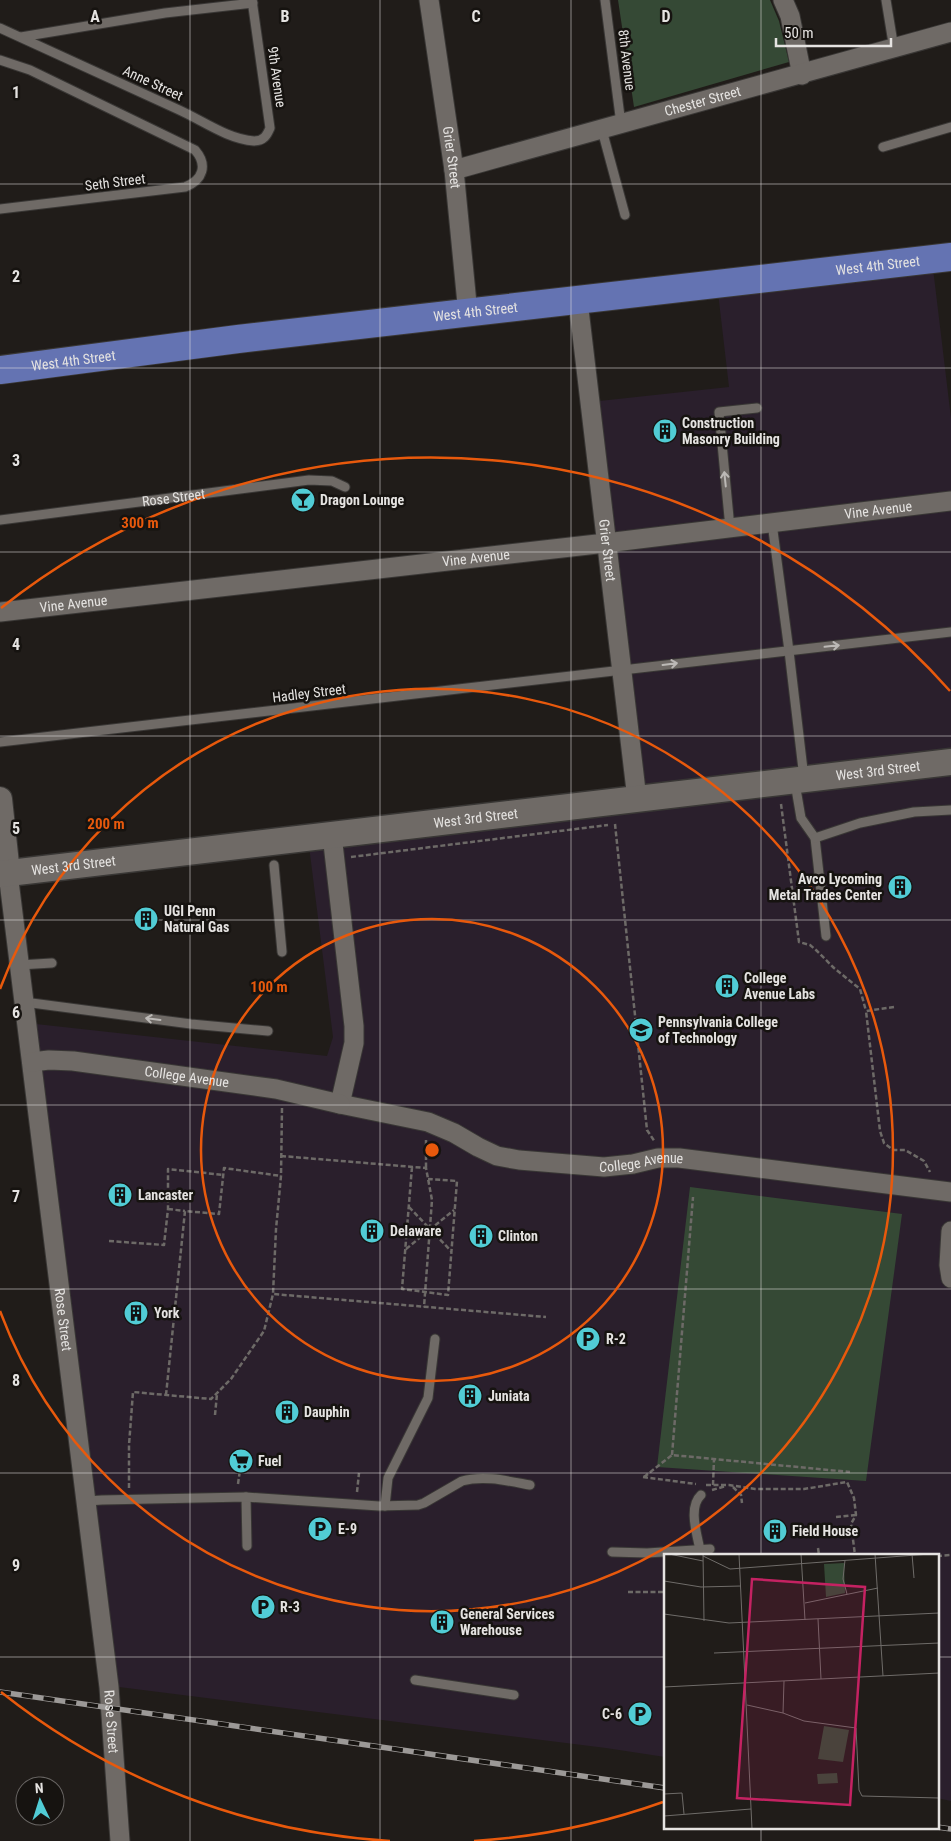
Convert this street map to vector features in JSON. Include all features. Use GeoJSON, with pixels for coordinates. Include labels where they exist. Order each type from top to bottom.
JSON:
{"type":"FeatureCollection","features":[{"type":"Feature","properties":{"kind":"main road","name":"West 4th Street"},"geometry":{"type":"LineString","coordinates":[[0,370],[238,339],[578,302],[951,257]]}},
{"type":"Feature","properties":{"kind":"main road","name":"West 3rd Street"},"geometry":{"type":"LineString","coordinates":[[4,874],[333,847],[637,799],[799,788],[951,762]]}},
{"type":"Feature","properties":{"kind":"street","name":"Grier Street"},"geometry":{"type":"LineString","coordinates":[[429,0],[454,170],[468,314]]}},
{"type":"Feature","properties":{"kind":"street"},"geometry":{"type":"LineString","coordinates":[[783,0],[790,16],[802,75]]}},
{"type":"Feature","properties":{"kind":"street","name":"Chester Street"},"geometry":{"type":"LineString","coordinates":[[454,170],[802,75],[951,32]]}},
{"type":"Feature","properties":{"kind":"street","name":"Grier Street"},"geometry":{"type":"LineString","coordinates":[[578,302],[637,799]]}},
{"type":"Feature","properties":{"kind":"street","name":"Vine Avenue"},"geometry":{"type":"LineString","coordinates":[[0,612],[606,543],[951,501]]}},
{"type":"Feature","properties":{"kind":"street","name":"Rose Street"},"geometry":{"type":"LineString","coordinates":[[0,799],[4,874],[20,964],[109,1687],[120,1841]]}},
{"type":"Feature","properties":{"kind":"street"},"geometry":{"type":"LineString","coordinates":[[333,847],[354,1026],[354,1042],[340,1104]]}},
{"type":"Feature","properties":{"kind":"street","name":"College Avenue"},"geometry":{"type":"LineString","coordinates":[[32,1062],[49,1060],[74,1061],[276,1089],[428,1122],[454,1133],[496,1156],[519,1160],[604,1167],[633,1164],[658,1158],[679,1158],[951,1192]]}},
{"type":"Feature","properties":{"kind":"street"},"geometry":{"type":"LineString","coordinates":[[951,1231],[949,1265],[951,1278]]}},
{"type":"Feature","properties":{"kind":"lane","name":"8th Avenue"},"geometry":{"type":"LineString","coordinates":[[605,0],[621,124]]}},
{"type":"Feature","properties":{"kind":"lane"},"geometry":{"type":"LineString","coordinates":[[886,0],[894,49]]}},
{"type":"Feature","properties":{"kind":"lane"},"geometry":{"type":"LineString","coordinates":[[20,37],[253,2]]}},
{"type":"Feature","properties":{"kind":"lane","name":"9th Avenue"},"geometry":{"type":"LineString","coordinates":[[253,2],[270,128]]}},
{"type":"Feature","properties":{"kind":"lane","name":"Anne Street"},"geometry":{"type":"LineString","coordinates":[[0,28],[228,134],[256,141],[268,135],[270,128]]}},
{"type":"Feature","properties":{"kind":"lane","name":"Seth Street"},"geometry":{"type":"LineString","coordinates":[[0,60],[30,70],[195,150],[201,157],[203,166],[196,181],[185,188],[0,209]]}},
{"type":"Feature","properties":{"kind":"lane"},"geometry":{"type":"LineString","coordinates":[[883,147],[951,127]]}},
{"type":"Feature","properties":{"kind":"lane"},"geometry":{"type":"LineString","coordinates":[[602,130],[625,215]]}},
{"type":"Feature","properties":{"kind":"lane"},"geometry":{"type":"LineString","coordinates":[[730,528],[719,412],[757,408]]}},
{"type":"Feature","properties":{"kind":"lane","name":"Rose Street"},"geometry":{"type":"LineString","coordinates":[[0,520],[309,480],[332,481],[345,487]]}},
{"type":"Feature","properties":{"kind":"lane"},"geometry":{"type":"LineString","coordinates":[[772,523],[789,650],[801,818],[815,838],[826,936]]}},
{"type":"Feature","properties":{"kind":"lane","name":"Hadley Street"},"geometry":{"type":"LineString","coordinates":[[0,742],[951,632]]}},
{"type":"Feature","properties":{"kind":"lane"},"geometry":{"type":"LineString","coordinates":[[815,838],[860,822],[914,812],[951,810]]}},
{"type":"Feature","properties":{"kind":"lane"},"geometry":{"type":"LineString","coordinates":[[274,865],[282,952]]}},
{"type":"Feature","properties":{"kind":"lane"},"geometry":{"type":"LineString","coordinates":[[20,964],[52,963]]}},
{"type":"Feature","properties":{"kind":"lane"},"geometry":{"type":"LineString","coordinates":[[24,1002],[202,1025],[268,1031]]}},
{"type":"Feature","properties":{"kind":"lane"},"geometry":{"type":"LineString","coordinates":[[386,1506],[388,1478],[428,1398],[435,1339]]}},
{"type":"Feature","properties":{"kind":"lane"},"geometry":{"type":"LineString","coordinates":[[87,1501],[246,1497],[386,1506],[418,1505],[424,1504],[468,1479],[485,1478],[530,1485]]}},
{"type":"Feature","properties":{"kind":"lane"},"geometry":{"type":"LineString","coordinates":[[700,1550],[694,1509],[696,1499],[702,1495]]}},
{"type":"Feature","properties":{"kind":"lane"},"geometry":{"type":"LineString","coordinates":[[246,1497],[247,1546]]}},
{"type":"Feature","properties":{"kind":"lane"},"geometry":{"type":"LineString","coordinates":[[612,1552],[647,1553],[710,1549]]}},
{"type":"Feature","properties":{"kind":"lane"},"geometry":{"type":"LineString","coordinates":[[415,1680],[514,1696]]}},
{"type":"Feature","properties":{"kind":"path"},"geometry":{"type":"LineString","coordinates":[[781,804],[799,788]]}},
{"type":"Feature","properties":{"kind":"path"},"geometry":{"type":"LineString","coordinates":[[333,847],[615,824],[646,1130],[654,1139],[655,1146]]}},
{"type":"Feature","properties":{"kind":"path"},"geometry":{"type":"LineString","coordinates":[[894,1007],[866,1011],[880,1131],[884,1143],[894,1150],[905,1150],[924,1161],[932,1178]]}},
{"type":"Feature","properties":{"kind":"path"},"geometry":{"type":"LineString","coordinates":[[129,1500],[129,1444],[133,1392],[211,1399],[231,1379],[264,1331],[273,1294],[281,1176],[282,1107]]}},
{"type":"Feature","properties":{"kind":"path"},"geometry":{"type":"LineString","coordinates":[[424,1307],[432,1200],[426,1168],[426,1134]]}},
{"type":"Feature","properties":{"kind":"path"},"geometry":{"type":"LineString","coordinates":[[281,1156],[426,1168]]}},
{"type":"Feature","properties":{"kind":"path"},"geometry":{"type":"LineString","coordinates":[[412,1167],[402,1288],[448,1294],[457,1181],[428,1179]]}},
{"type":"Feature","properties":{"kind":"path"},"geometry":{"type":"LineString","coordinates":[[168,1209],[219,1214],[224,1168],[281,1176]]}},
{"type":"Feature","properties":{"kind":"path"},"geometry":{"type":"LineString","coordinates":[[109,1241],[164,1245],[168,1209],[168,1169],[224,1175]]}},
{"type":"Feature","properties":{"kind":"path"},"geometry":{"type":"LineString","coordinates":[[672,1455],[693,1197]]}},
{"type":"Feature","properties":{"kind":"path"},"geometry":{"type":"LineString","coordinates":[[409,1207],[452,1252]]}},
{"type":"Feature","properties":{"kind":"path"},"geometry":{"type":"LineString","coordinates":[[405,1250],[455,1210]]}},
{"type":"Feature","properties":{"kind":"path"},"geometry":{"type":"LineString","coordinates":[[166,1396],[185,1211]]}},
{"type":"Feature","properties":{"kind":"path"},"geometry":{"type":"LineString","coordinates":[[273,1294],[546,1318]]}},
{"type":"Feature","properties":{"kind":"path"},"geometry":{"type":"LineString","coordinates":[[215,1415],[218,1393]]}},
{"type":"Feature","properties":{"kind":"path"},"geometry":{"type":"LineString","coordinates":[[850,1472],[672,1455],[643,1477],[755,1489],[804,1489],[847,1482],[854,1498],[856,1515],[851,1524],[856,1554]]}},
{"type":"Feature","properties":{"kind":"path"},"geometry":{"type":"LineString","coordinates":[[713,1485],[714,1459]]}},
{"type":"Feature","properties":{"kind":"path"},"geometry":{"type":"LineString","coordinates":[[238,1484],[240,1470]]}},
{"type":"Feature","properties":{"kind":"path"},"geometry":{"type":"LineString","coordinates":[[357,1492],[359,1473]]}},
{"type":"Feature","properties":{"kind":"path"},"geometry":{"type":"LineString","coordinates":[[702,1495],[730,1485]]}},
{"type":"Feature","properties":{"kind":"path"},"geometry":{"type":"LineString","coordinates":[[730,1485],[741,1495],[742,1502]]}},
{"type":"Feature","properties":{"kind":"path"},"geometry":{"type":"LineString","coordinates":[[836,1517],[856,1515]]}},
{"type":"Feature","properties":{"kind":"path"},"geometry":{"type":"LineString","coordinates":[[818,1548],[819,1554]]}},
{"type":"Feature","properties":{"kind":"path"},"geometry":{"type":"LineString","coordinates":[[938,1556],[951,1555]]}},
{"type":"Feature","properties":{"kind":"path"},"geometry":{"type":"LineString","coordinates":[[628,1592],[664,1592]]}},
{"type":"Feature","properties":{"kind":"shaded area","name":"Pennsylvania College of Technology"},"geometry":{"type":"Polygon","coordinates":[[[932,260],[951,418],[951,1801],[938,1798],[938,1554],[664,1554],[664,1757],[119,1687],[96,1523],[36,1024],[327,1056],[333,1037],[308,838],[637,799],[590,402],[729,387],[717,284],[932,260]]]}},
{"type":"Feature","properties":{"kind":"green space"},"geometry":{"type":"Polygon","coordinates":[[[618,0],[770,0],[779,21],[789,62],[634,107],[618,0]]]}},
{"type":"Feature","properties":{"kind":"green space"},"geometry":{"type":"Polygon","coordinates":[[[690,1187],[902,1214],[866,1481],[657,1467],[690,1187]]]}},
{"type":"Feature","properties":{"kind":"railway"},"geometry":{"type":"LineString","coordinates":[[0,1692],[664,1788]]}},
{"type":"Feature","properties":{"kind":"railway"},"geometry":{"type":"LineString","coordinates":[[938,1827],[951,1829]]}},
{"type":"Feature","properties":{"kind":"place","name":"Construction Masonry Building"},"geometry":{"type":"Point","coordinates":[665,431]}},
{"type":"Feature","properties":{"kind":"place","name":"Dragon Lounge"},"geometry":{"type":"Point","coordinates":[303,500]}},
{"type":"Feature","properties":{"kind":"place","name":"Avco Lycoming Metal Trades Center"},"geometry":{"type":"Point","coordinates":[900,887]}},
{"type":"Feature","properties":{"kind":"place","name":"UGI Penn Natural Gas"},"geometry":{"type":"Point","coordinates":[146,919]}},
{"type":"Feature","properties":{"kind":"place","name":"College Avenue Labs"},"geometry":{"type":"Point","coordinates":[727,986]}},
{"type":"Feature","properties":{"kind":"place","name":"Pennsylvania College of Technology"},"geometry":{"type":"Point","coordinates":[641,1030]}},
{"type":"Feature","properties":{"kind":"place","name":"Lancaster"},"geometry":{"type":"Point","coordinates":[120,1195]}},
{"type":"Feature","properties":{"kind":"place","name":"Delaware"},"geometry":{"type":"Point","coordinates":[372,1231]}},
{"type":"Feature","properties":{"kind":"place","name":"Clinton"},"geometry":{"type":"Point","coordinates":[481,1236]}},
{"type":"Feature","properties":{"kind":"place","name":"York"},"geometry":{"type":"Point","coordinates":[136,1313]}},
{"type":"Feature","properties":{"kind":"place","name":"R-2"},"geometry":{"type":"Point","coordinates":[588,1339]}},
{"type":"Feature","properties":{"kind":"place","name":"Juniata"},"geometry":{"type":"Point","coordinates":[470,1396]}},
{"type":"Feature","properties":{"kind":"place","name":"Dauphin"},"geometry":{"type":"Point","coordinates":[287,1412]}},
{"type":"Feature","properties":{"kind":"place","name":"Fuel"},"geometry":{"type":"Point","coordinates":[241,1461]}},
{"type":"Feature","properties":{"kind":"place","name":"E-9"},"geometry":{"type":"Point","coordinates":[320,1529]}},
{"type":"Feature","properties":{"kind":"place","name":"Field House"},"geometry":{"type":"Point","coordinates":[775,1531]}},
{"type":"Feature","properties":{"kind":"place","name":"R-3"},"geometry":{"type":"Point","coordinates":[263,1607]}},
{"type":"Feature","properties":{"kind":"place","name":"General Services Warehouse"},"geometry":{"type":"Point","coordinates":[442,1622]}},
{"type":"Feature","properties":{"kind":"place","name":"C-6"},"geometry":{"type":"Point","coordinates":[640,1714]}}]}
